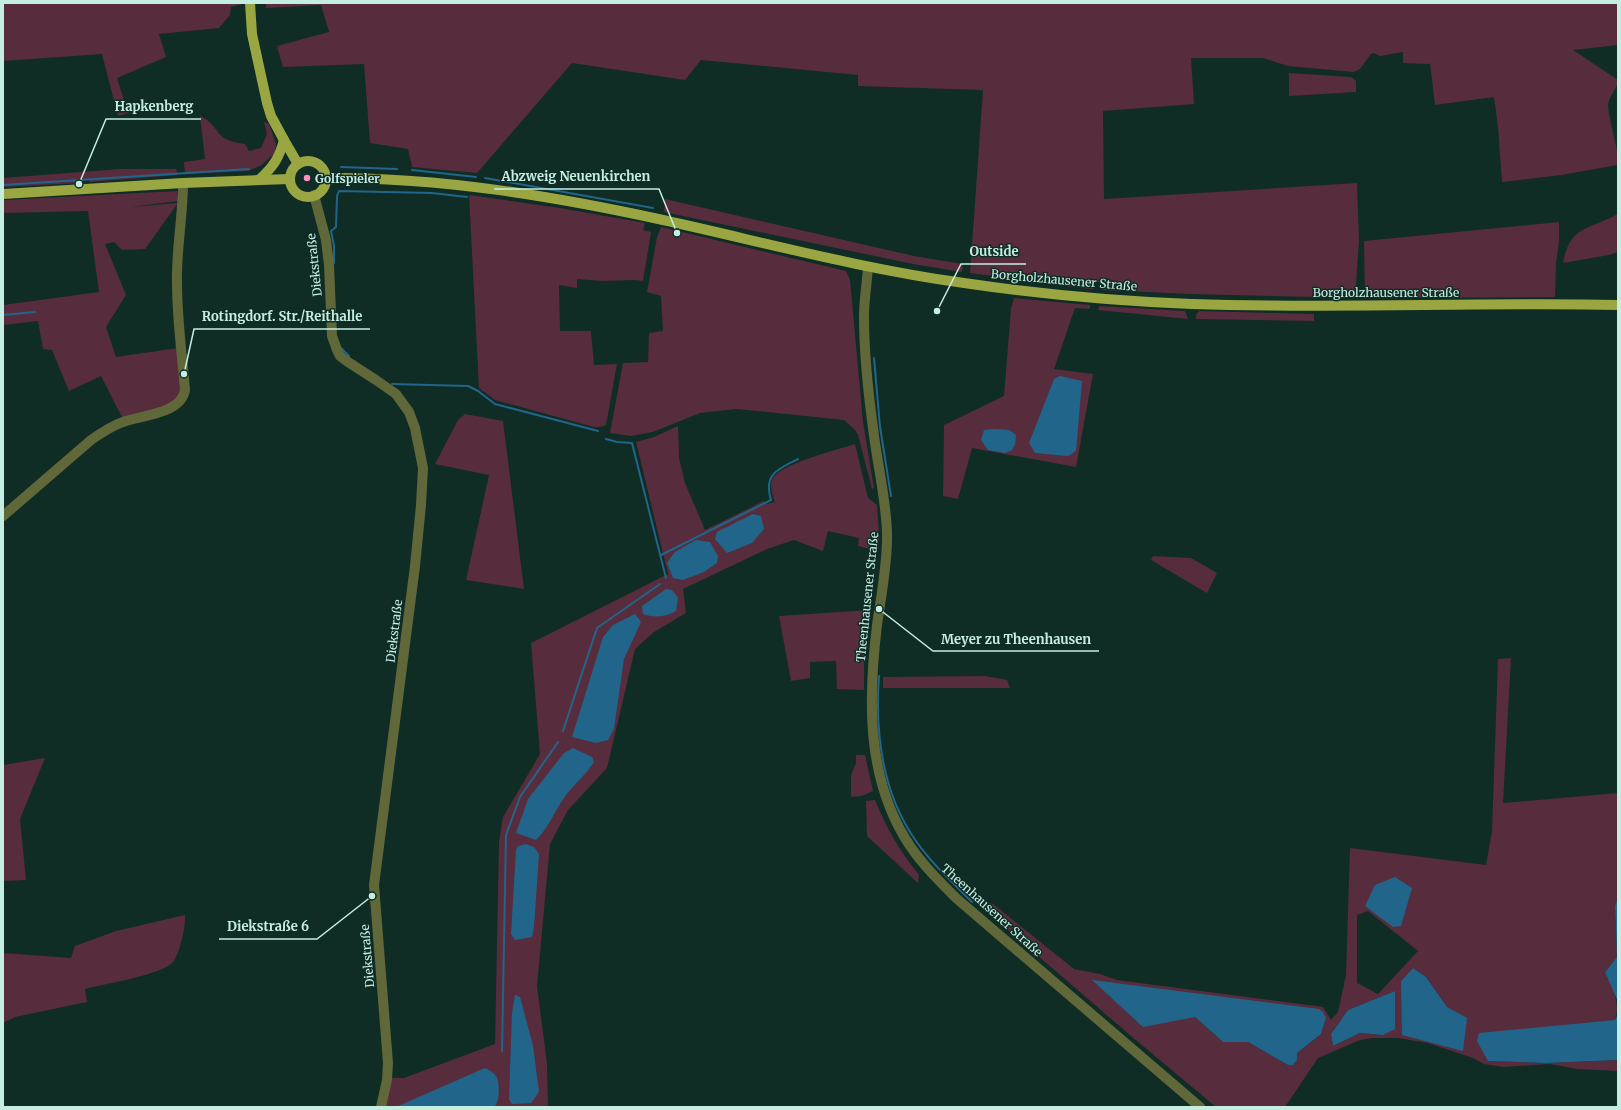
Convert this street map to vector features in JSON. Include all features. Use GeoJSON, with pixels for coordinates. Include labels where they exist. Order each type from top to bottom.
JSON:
{"type":"FeatureCollection","features":[{"type":"Feature","properties":{"kind":"main road"},"geometry":{"type":"LineString","coordinates":[[250,3],[252,34],[267,103],[271,116],[298,164]]}},
{"type":"Feature","properties":{"kind":"main road"},"geometry":{"type":"LineString","coordinates":[[260,179],[276,161],[284,140]]}},
{"type":"Feature","properties":{"kind":"main road"},"geometry":{"type":"LineString","coordinates":[[307,161],[316,163],[323,170],[325,178],[322,189],[314,195],[308,196],[297,193],[291,184],[290,178],[291,173],[298,164],[307,161]]}},
{"type":"Feature","properties":{"kind":"main road"},"geometry":{"type":"LineString","coordinates":[[3,194],[290,178]]}},
{"type":"Feature","properties":{"kind":"main road","name":"Borgholzhausener Straße"},"geometry":{"type":"LineString","coordinates":[[325,178],[404,181],[478,188],[546,198],[658,219],[868,267],[966,284],[1082,297],[1191,304],[1360,306],[1560,304],[1618,305]]}},
{"type":"Feature","properties":{"kind":"street"},"geometry":{"type":"LineString","coordinates":[[3,516],[101,433],[124,422],[172,408],[182,399],[185,390],[177,284],[183,183]]}},
{"type":"Feature","properties":{"kind":"street","name":"Diekstraße"},"geometry":{"type":"LineString","coordinates":[[314,195],[326,240],[329,264],[332,336],[337,350],[340,356],[348,362],[396,394],[409,412],[415,428],[423,468],[416,566],[374,884],[388,1063],[387,1080],[381,1107]]}},
{"type":"Feature","properties":{"kind":"street","name":"Theenhausener Straße"},"geometry":{"type":"LineString","coordinates":[[868,267],[864,314],[865,350],[873,428],[886,507],[888,535],[872,670],[872,729],[876,758],[884,792],[893,815],[910,846],[931,874],[956,898],[1200,1107]]}},
{"type":"Feature","properties":{"kind":"shaded area"},"geometry":{"type":"Polygon","coordinates":[[[3,3],[243,4],[231,7],[230,15],[219,28],[159,34],[166,57],[117,78],[128,113],[118,116],[102,54],[3,61],[3,3]]]}},
{"type":"Feature","properties":{"kind":"shaded area"},"geometry":{"type":"Polygon","coordinates":[[[266,3],[1618,3],[1618,45],[1573,50],[1618,80],[1618,83],[1608,102],[1608,106],[1617,150],[1618,165],[1561,175],[1502,182],[1494,97],[1435,105],[1430,64],[1403,63],[1403,52],[1380,56],[1374,53],[1371,54],[1360,69],[1354,72],[1288,66],[1263,58],[1191,58],[1194,104],[1103,111],[1104,199],[1357,183],[1359,241],[1355,298],[1190,294],[1102,290],[1102,282],[1095,282],[1094,289],[1081,288],[970,273],[983,90],[858,86],[858,75],[701,60],[685,80],[572,63],[477,173],[412,167],[408,149],[370,143],[364,64],[283,67],[277,46],[329,32],[321,5],[266,8],[266,3]]]}},
{"type":"Feature","properties":{"kind":"shaded area"},"geometry":{"type":"Polygon","coordinates":[[[1289,73],[1351,77],[1356,81],[1356,92],[1289,96],[1289,73]]]}},
{"type":"Feature","properties":{"kind":"shaded area"},"geometry":{"type":"Polygon","coordinates":[[[200,116],[209,121],[223,137],[231,141],[245,144],[249,151],[261,148],[267,134],[264,122],[269,124],[276,144],[274,157],[271,156],[262,165],[248,171],[185,174],[184,162],[205,159],[200,116]]]}},
{"type":"Feature","properties":{"kind":"shaded area"},"geometry":{"type":"Polygon","coordinates":[[[120,169],[176,169],[178,175],[90,182],[88,180],[81,180],[79,183],[3,187],[3,178],[120,169]]]}},
{"type":"Feature","properties":{"kind":"shaded area"},"geometry":{"type":"Polygon","coordinates":[[[177,191],[178,201],[130,207],[178,203],[145,249],[122,250],[114,242],[105,244],[126,295],[106,327],[116,357],[178,348],[181,394],[170,405],[123,419],[101,376],[69,391],[52,350],[43,349],[38,321],[3,325],[3,305],[99,292],[88,211],[3,213],[3,200],[177,191]]]}},
{"type":"Feature","properties":{"kind":"shaded area"},"geometry":{"type":"Polygon","coordinates":[[[469,195],[560,208],[645,223],[643,230],[651,232],[643,281],[603,281],[577,279],[577,288],[559,285],[560,331],[591,331],[594,365],[617,364],[606,425],[594,427],[495,400],[479,388],[469,195]]]}},
{"type":"Feature","properties":{"kind":"shaded area"},"geometry":{"type":"Polygon","coordinates":[[[665,199],[914,256],[963,264],[962,272],[913,264],[664,212],[665,199]]]}},
{"type":"Feature","properties":{"kind":"shaded area"},"geometry":{"type":"Polygon","coordinates":[[[1618,214],[1618,252],[1563,263],[1570,242],[1576,235],[1582,230],[1618,214]]]}},
{"type":"Feature","properties":{"kind":"shaded area"},"geometry":{"type":"Polygon","coordinates":[[[1559,222],[1555,297],[1365,298],[1364,241],[1559,222]]]}},
{"type":"Feature","properties":{"kind":"shaded area"},"geometry":{"type":"Polygon","coordinates":[[[661,227],[846,271],[850,280],[863,422],[874,488],[872,489],[858,435],[855,430],[844,420],[737,409],[700,413],[653,432],[631,436],[610,433],[623,363],[648,362],[649,333],[663,331],[661,296],[647,292],[657,237],[661,227]]]}},
{"type":"Feature","properties":{"kind":"shaded area"},"geometry":{"type":"Polygon","coordinates":[[[1014,298],[1090,305],[1090,309],[1075,308],[1054,369],[1093,374],[1076,467],[972,448],[958,499],[943,496],[944,425],[1004,396],[1011,308],[1014,298]]]}},
{"type":"Feature","properties":{"kind":"shaded area"},"geometry":{"type":"Polygon","coordinates":[[[1099,306],[1185,311],[1188,319],[1098,310],[1099,306]]]}},
{"type":"Feature","properties":{"kind":"shaded area"},"geometry":{"type":"Polygon","coordinates":[[[1199,311],[1314,314],[1314,321],[1196,319],[1196,315],[1199,311]]]}},
{"type":"Feature","properties":{"kind":"shaded area"},"geometry":{"type":"Polygon","coordinates":[[[465,414],[503,421],[524,589],[466,580],[489,475],[435,464],[458,420],[465,414]]]}},
{"type":"Feature","properties":{"kind":"shaded area"},"geometry":{"type":"Polygon","coordinates":[[[678,426],[679,458],[685,483],[705,530],[764,501],[766,504],[775,502],[771,490],[771,484],[773,478],[778,472],[798,462],[855,444],[868,498],[877,505],[879,534],[878,551],[858,546],[859,538],[828,531],[823,551],[794,540],[767,549],[683,589],[686,613],[654,632],[635,649],[607,768],[568,810],[550,844],[537,986],[547,1064],[548,1106],[386,1107],[391,1078],[404,1078],[495,1044],[499,842],[503,817],[540,754],[531,643],[668,574],[636,442],[654,437],[678,426]]]}},
{"type":"Feature","properties":{"kind":"shaded area"},"geometry":{"type":"Polygon","coordinates":[[[1153,556],[1191,558],[1217,573],[1207,593],[1151,560],[1153,556]]]}},
{"type":"Feature","properties":{"kind":"shaded area"},"geometry":{"type":"Polygon","coordinates":[[[869,610],[864,657],[864,690],[837,689],[836,661],[810,662],[810,678],[791,681],[779,616],[869,610]]]}},
{"type":"Feature","properties":{"kind":"shaded area"},"geometry":{"type":"Polygon","coordinates":[[[1511,658],[1503,803],[1618,793],[1618,898],[1615,907],[1617,957],[1605,972],[1615,995],[1617,1014],[1615,1020],[1488,1061],[1546,1063],[1618,1060],[1618,1071],[1577,1069],[1550,1064],[1503,1067],[1484,1064],[1473,1058],[1428,1043],[1398,1038],[1373,1038],[1360,1040],[1318,1058],[1285,1107],[1216,1107],[973,900],[993,904],[1074,969],[1100,974],[1117,980],[1323,1007],[1331,1020],[1338,1012],[1346,975],[1350,848],[1486,865],[1492,831],[1498,659],[1511,658]],[[1368,911],[1357,915],[1357,983],[1378,994],[1418,951],[1368,911]],[[1413,968],[1401,981],[1447,1007],[1426,977],[1413,968]],[[1395,991],[1348,1010],[1331,1034],[1333,1046],[1360,1033],[1383,1035],[1395,991]],[[1195,1017],[1223,1042],[1248,1042],[1288,1065],[1297,1053],[1321,1034],[1326,1018],[1195,1017]]]}},
{"type":"Feature","properties":{"kind":"shaded area"},"geometry":{"type":"Polygon","coordinates":[[[985,676],[1007,680],[1010,688],[883,688],[883,677],[985,676]]]}},
{"type":"Feature","properties":{"kind":"shaded area"},"geometry":{"type":"Polygon","coordinates":[[[856,755],[865,755],[873,791],[862,796],[851,797],[851,775],[856,763],[856,755]]]}},
{"type":"Feature","properties":{"kind":"shaded area"},"geometry":{"type":"Polygon","coordinates":[[[45,758],[20,819],[26,880],[3,881],[3,765],[45,758]]]}},
{"type":"Feature","properties":{"kind":"shaded area"},"geometry":{"type":"Polygon","coordinates":[[[875,800],[894,839],[905,857],[919,875],[918,883],[867,836],[866,801],[875,800]]]}},
{"type":"Feature","properties":{"kind":"shaded area"},"geometry":{"type":"Polygon","coordinates":[[[185,915],[183,932],[176,958],[167,967],[145,975],[85,989],[87,1002],[15,1017],[3,1023],[3,953],[71,958],[75,946],[116,931],[185,915]]]}},
{"type":"Feature","properties":{"kind":"water"},"geometry":{"type":"Polygon","coordinates":[[[1060,376],[1082,381],[1076,451],[1068,456],[1035,453],[1029,443],[1054,379],[1060,376]]]}},
{"type":"Feature","properties":{"kind":"water"},"geometry":{"type":"Polygon","coordinates":[[[984,430],[1009,430],[1016,435],[1015,445],[1012,450],[1005,453],[988,450],[981,440],[984,430]]]}},
{"type":"Feature","properties":{"kind":"water"},"geometry":{"type":"Polygon","coordinates":[[[753,514],[761,516],[764,529],[752,543],[727,553],[715,539],[717,532],[753,514]]]}},
{"type":"Feature","properties":{"kind":"water"},"geometry":{"type":"Polygon","coordinates":[[[696,540],[710,542],[718,556],[717,563],[704,572],[683,580],[673,578],[667,563],[675,552],[696,540]]]}},
{"type":"Feature","properties":{"kind":"water"},"geometry":{"type":"Polygon","coordinates":[[[666,589],[672,590],[678,598],[676,611],[668,615],[660,616],[643,614],[642,606],[666,589]]]}},
{"type":"Feature","properties":{"kind":"water"},"geometry":{"type":"Polygon","coordinates":[[[635,614],[641,622],[624,659],[614,729],[608,740],[596,743],[572,737],[603,637],[613,625],[635,614]]]}},
{"type":"Feature","properties":{"kind":"water"},"geometry":{"type":"Polygon","coordinates":[[[573,748],[592,757],[594,762],[564,798],[544,831],[536,840],[516,833],[528,799],[564,753],[573,748]]]}},
{"type":"Feature","properties":{"kind":"water"},"geometry":{"type":"Polygon","coordinates":[[[526,844],[534,847],[539,854],[534,927],[532,937],[515,940],[511,934],[516,850],[518,846],[526,844]]]}},
{"type":"Feature","properties":{"kind":"water"},"geometry":{"type":"Polygon","coordinates":[[[1395,877],[1412,888],[1401,926],[1393,927],[1365,906],[1375,885],[1395,877]]]}},
{"type":"Feature","properties":{"kind":"water"},"geometry":{"type":"Polygon","coordinates":[[[1618,898],[1618,1002],[1605,972],[1617,957],[1615,906],[1618,898]]]}},
{"type":"Feature","properties":{"kind":"water"},"geometry":{"type":"Polygon","coordinates":[[[1413,968],[1426,977],[1447,1007],[1467,1018],[1463,1051],[1402,1035],[1401,981],[1413,968]]]}},
{"type":"Feature","properties":{"kind":"water"},"geometry":{"type":"Polygon","coordinates":[[[1092,980],[1319,1009],[1323,1012],[1326,1018],[1321,1034],[1297,1053],[1297,1060],[1293,1065],[1288,1065],[1248,1042],[1223,1042],[1195,1017],[1143,1027],[1092,980]]]}},
{"type":"Feature","properties":{"kind":"water"},"geometry":{"type":"Polygon","coordinates":[[[1395,991],[1395,1029],[1383,1035],[1360,1033],[1333,1046],[1331,1034],[1348,1010],[1395,991]]]}},
{"type":"Feature","properties":{"kind":"water"},"geometry":{"type":"Polygon","coordinates":[[[515,995],[520,997],[533,1046],[539,1092],[531,1103],[512,1104],[509,1099],[512,1013],[515,995]]]}},
{"type":"Feature","properties":{"kind":"water"},"geometry":{"type":"Polygon","coordinates":[[[1618,1014],[1618,1060],[1546,1063],[1488,1061],[1477,1041],[1479,1033],[1615,1020],[1618,1014]]]}},
{"type":"Feature","properties":{"kind":"water"},"geometry":{"type":"Polygon","coordinates":[[[485,1068],[494,1073],[497,1079],[499,1088],[496,1105],[494,1107],[396,1107],[485,1068]]]}},
{"type":"Feature","properties":{"kind":"waterway"},"geometry":{"type":"LineString","coordinates":[[341,167],[397,169]]}},
{"type":"Feature","properties":{"kind":"waterway"},"geometry":{"type":"LineString","coordinates":[[3,185],[249,169]]}},
{"type":"Feature","properties":{"kind":"waterway"},"geometry":{"type":"LineString","coordinates":[[412,170],[476,177]]}},
{"type":"Feature","properties":{"kind":"waterway"},"geometry":{"type":"LineString","coordinates":[[485,178],[653,208]]}},
{"type":"Feature","properties":{"kind":"waterway"},"geometry":{"type":"LineString","coordinates":[[334,263],[334,246],[331,231],[336,227],[337,196],[339,191],[432,193],[467,197]]}},
{"type":"Feature","properties":{"kind":"waterway"},"geometry":{"type":"LineString","coordinates":[[3,315],[35,312]]}},
{"type":"Feature","properties":{"kind":"waterway"},"geometry":{"type":"LineString","coordinates":[[341,348],[349,356]]}},
{"type":"Feature","properties":{"kind":"waterway"},"geometry":{"type":"LineString","coordinates":[[874,358],[880,427],[891,496]]}},
{"type":"Feature","properties":{"kind":"waterway"},"geometry":{"type":"LineString","coordinates":[[392,384],[468,386],[478,391],[495,404],[598,431]]}},
{"type":"Feature","properties":{"kind":"waterway"},"geometry":{"type":"LineString","coordinates":[[606,439],[617,442],[632,443],[666,578]]}},
{"type":"Feature","properties":{"kind":"waterway"},"geometry":{"type":"LineString","coordinates":[[661,555],[771,500],[769,491],[771,478],[784,466],[798,459]]}},
{"type":"Feature","properties":{"kind":"waterway"},"geometry":{"type":"LineString","coordinates":[[563,731],[597,628],[660,584]]}},
{"type":"Feature","properties":{"kind":"waterway"},"geometry":{"type":"LineString","coordinates":[[879,676],[878,719],[880,741],[888,783],[895,803],[904,822],[922,849],[942,873],[972,902]]}},
{"type":"Feature","properties":{"kind":"waterway"},"geometry":{"type":"LineString","coordinates":[[502,1051],[506,835],[520,797],[558,742]]}},
{"type":"Feature","properties":{"kind":"place","name":"Golfspieler"},"geometry":{"type":"Point","coordinates":[307,178]}},
{"type":"Feature","properties":{"kind":"place","name":"Hapkenberg"},"geometry":{"type":"Point","coordinates":[79,184]}},
{"type":"Feature","properties":{"kind":"place","name":"Abzweig Neuenkirchen"},"geometry":{"type":"Point","coordinates":[677,233]}},
{"type":"Feature","properties":{"kind":"place","name":"Outside"},"geometry":{"type":"Point","coordinates":[937,311]}},
{"type":"Feature","properties":{"kind":"place","name":"Rotingdorf. Str./Reithalle"},"geometry":{"type":"Point","coordinates":[184,374]}},
{"type":"Feature","properties":{"kind":"place","name":"Meyer zu Theenhausen"},"geometry":{"type":"Point","coordinates":[879,609]}},
{"type":"Feature","properties":{"kind":"place","name":"Diekstraße 6"},"geometry":{"type":"Point","coordinates":[372,896]}}]}
